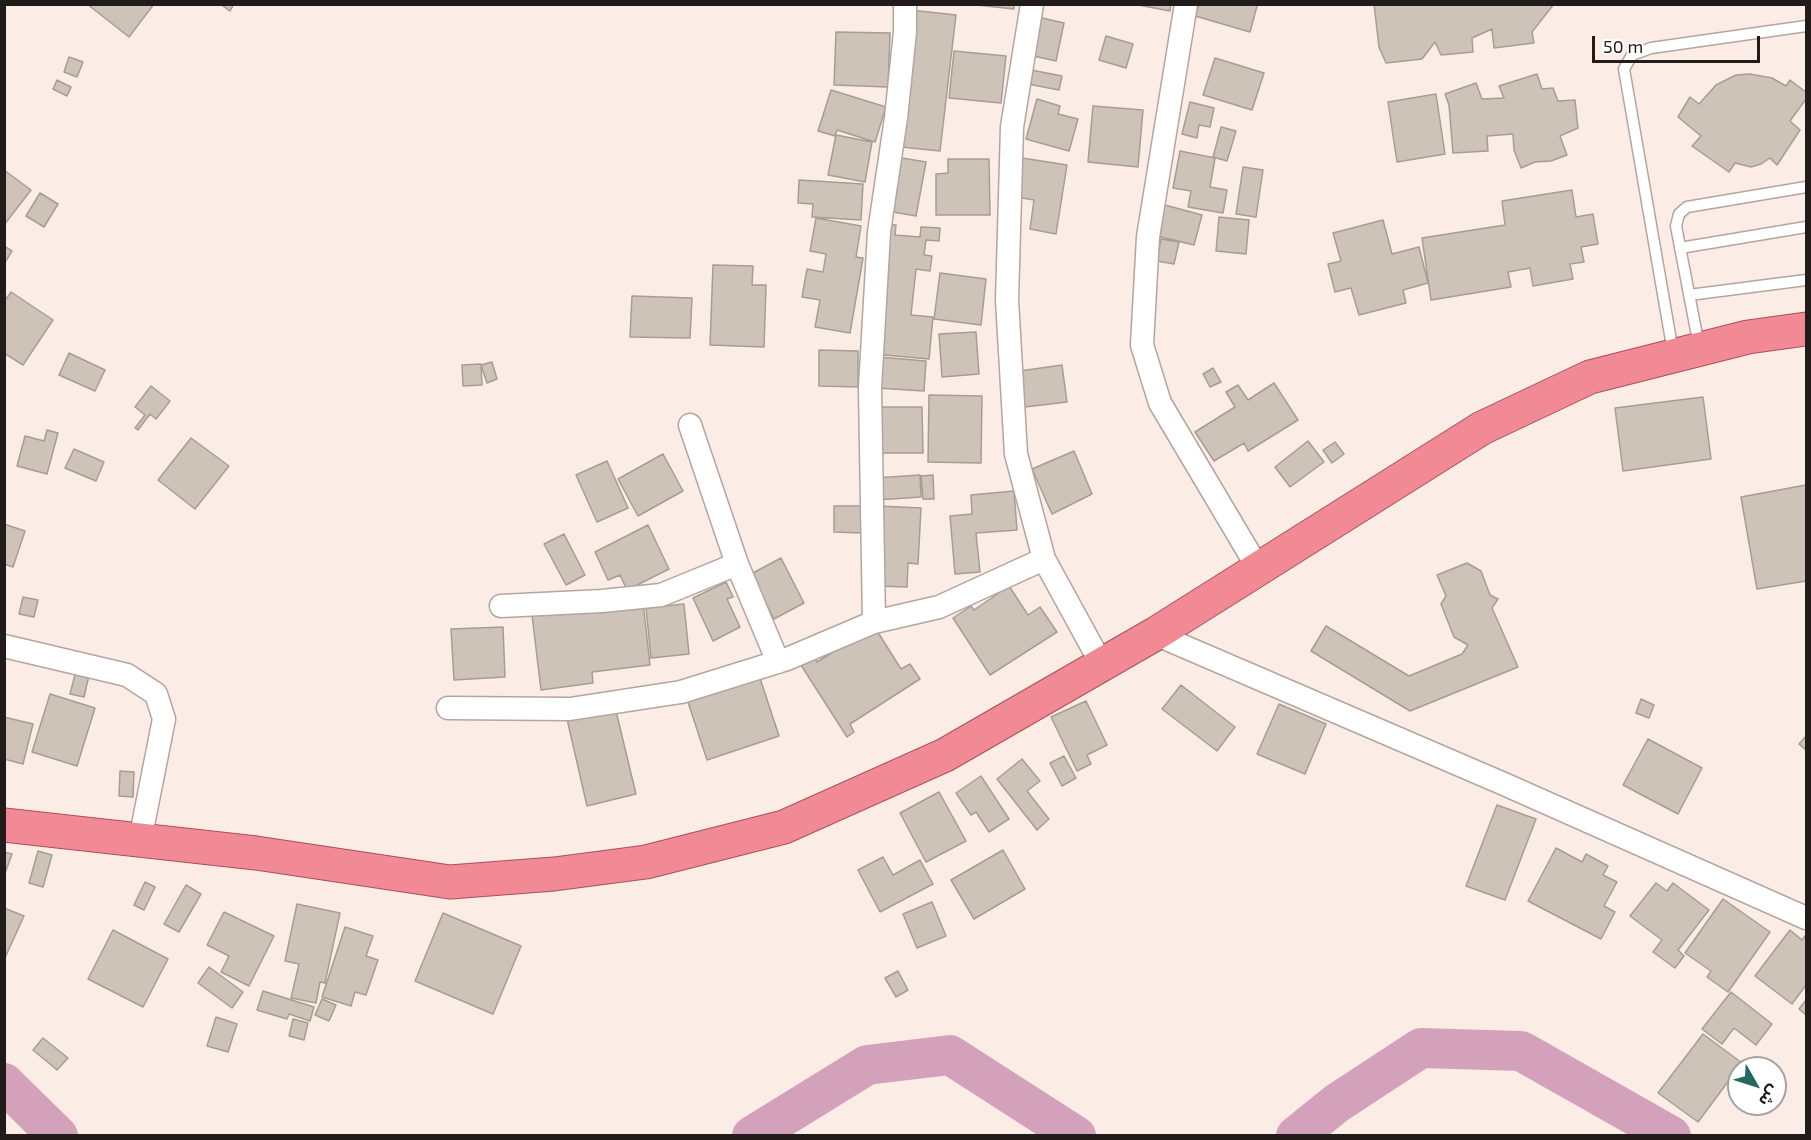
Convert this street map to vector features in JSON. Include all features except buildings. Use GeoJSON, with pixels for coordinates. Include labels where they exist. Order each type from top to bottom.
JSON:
{"type":"FeatureCollection","features":[{"type":"Feature","properties":{"kind":"highway"},"geometry":{"type":"LineString","coordinates":[[4,825],[256,853],[450,882],[554,874],[646,862],[784,826],[945,755],[1155,634],[1482,428],[1590,377],[1748,337],[1806,330]]}},
{"type":"Feature","properties":{"kind":"street"},"geometry":{"type":"LineString","coordinates":[[874,622],[870,387],[879,232],[896,118],[905,32],[905,4]]}},
{"type":"Feature","properties":{"kind":"street"},"geometry":{"type":"LineString","coordinates":[[1032,4],[1012,127],[1007,300],[1016,454],[1044,559],[1102,665]]}},
{"type":"Feature","properties":{"kind":"street"},"geometry":{"type":"LineString","coordinates":[[1186,4],[1148,237],[1142,345],[1160,403],[1258,568]]}},
{"type":"Feature","properties":{"kind":"street"},"geometry":{"type":"LineString","coordinates":[[690,425],[737,564],[778,662]]}},
{"type":"Feature","properties":{"kind":"street"},"geometry":{"type":"LineString","coordinates":[[448,708],[570,709],[681,692],[778,662],[874,622],[939,607],[1044,559]]}},
{"type":"Feature","properties":{"kind":"street"},"geometry":{"type":"LineString","coordinates":[[501,606],[602,601],[661,595],[737,564]]}},
{"type":"Feature","properties":{"kind":"street"},"geometry":{"type":"LineString","coordinates":[[1155,634],[1504,784],[1806,918]]}},
{"type":"Feature","properties":{"kind":"street"},"geometry":{"type":"LineString","coordinates":[[4,646],[127,675],[156,694],[164,719],[140,840]]}},
{"type":"Feature","properties":{"kind":"lane"},"geometry":{"type":"LineString","coordinates":[[1686,352],[1624,69],[1632,55],[1651,48],[1806,26]]}},
{"type":"Feature","properties":{"kind":"lane"},"geometry":{"type":"LineString","coordinates":[[1686,352],[1689,295],[1676,226],[1679,214],[1687,207],[1806,187]]}},
{"type":"Feature","properties":{"kind":"lane"},"geometry":{"type":"LineString","coordinates":[[1680,248],[1806,227]]}},
{"type":"Feature","properties":{"kind":"lane"},"geometry":{"type":"LineString","coordinates":[[1689,295],[1806,280]]}},
{"type":"Feature","properties":{"kind":"waterway"},"geometry":{"type":"LineString","coordinates":[[1296,1136],[1337,1103],[1421,1048],[1521,1051],[1671,1136]]}},
{"type":"Feature","properties":{"kind":"waterway"},"geometry":{"type":"LineString","coordinates":[[752,1136],[867,1065],[950,1055],[1076,1136]]}},
{"type":"Feature","properties":{"kind":"waterway"},"geometry":{"type":"LineString","coordinates":[[4,1083],[58,1136]]}}]}
